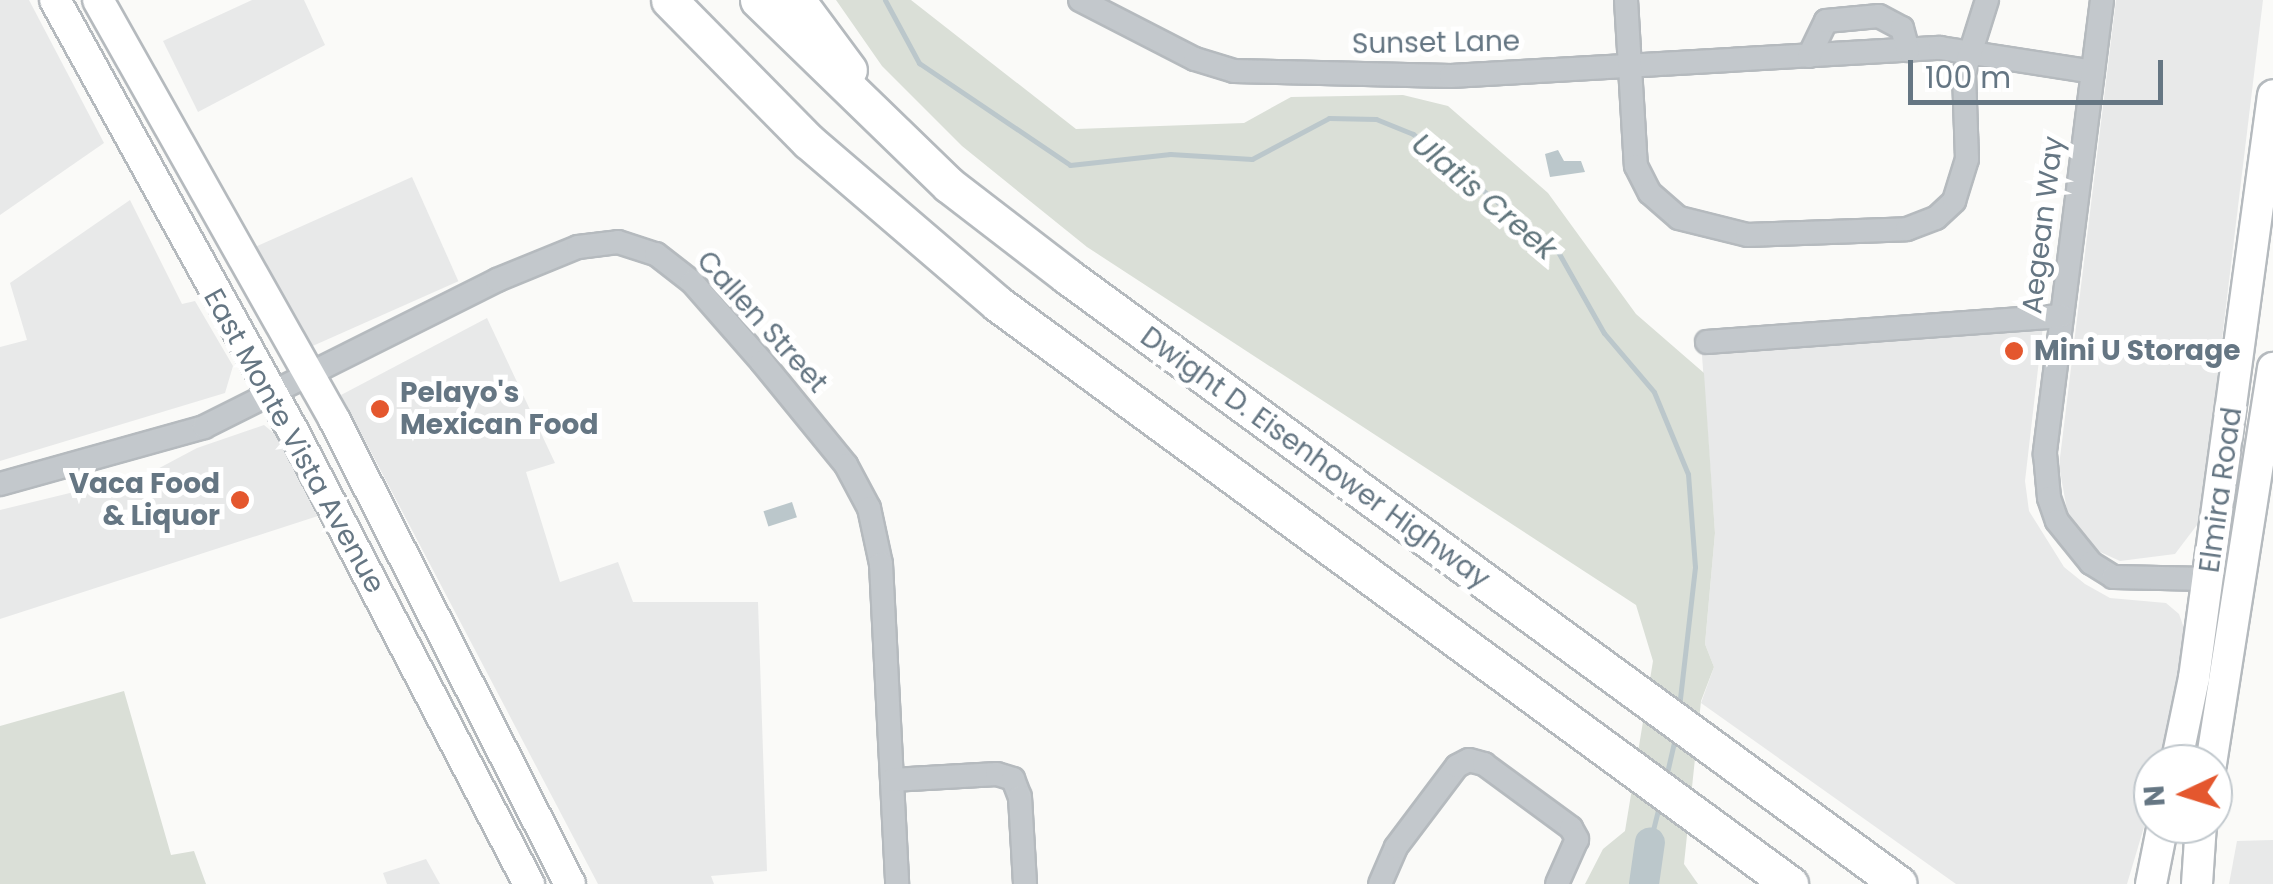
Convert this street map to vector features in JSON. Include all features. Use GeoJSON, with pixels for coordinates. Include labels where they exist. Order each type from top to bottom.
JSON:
{"type":"FeatureCollection","features":[{"type":"Feature","properties":{"kind":"highway"},"geometry":{"type":"LineString","coordinates":[[669,0],[808,141],[998,304],[1790,884]]}},
{"type":"Feature","properties":{"kind":"highway","name":"Dwight D. Eisenhower Highway"},"geometry":{"type":"LineString","coordinates":[[758,0],[897,136],[1066,276],[1899,884]]}},
{"type":"Feature","properties":{"kind":"highway"},"geometry":{"type":"LineString","coordinates":[[797,0],[897,136]]}},
{"type":"Feature","properties":{"kind":"main road","name":"East Monte Vista Avenue"},"geometry":{"type":"LineString","coordinates":[[55,0],[270,390],[529,884]]}},
{"type":"Feature","properties":{"kind":"main road","name":"East Monte Vista Avenue"},"geometry":{"type":"LineString","coordinates":[[98,0],[308,375],[570,884]]}},
{"type":"Feature","properties":{"kind":"main road","name":"Elmira Road"},"geometry":{"type":"LineString","coordinates":[[2179,744],[2208,579],[2273,96]]}},
{"type":"Feature","properties":{"kind":"main road","name":"Elmira Road"},"geometry":{"type":"LineString","coordinates":[[2216,744],[2258,575],[2273,368]]}},
{"type":"Feature","properties":{"kind":"main road"},"geometry":{"type":"LineString","coordinates":[[2208,579],[2258,575]]}},
{"type":"Feature","properties":{"kind":"main road"},"geometry":{"type":"LineString","coordinates":[[2150,878],[2158,844]]}},
{"type":"Feature","properties":{"kind":"main road"},"geometry":{"type":"LineString","coordinates":[[2181,884],[2195,844]]}},
{"type":"Feature","properties":{"kind":"main road"},"geometry":{"type":"LineString","coordinates":[[2197,884],[2199,844]]}},
{"type":"Feature","properties":{"kind":"street","name":"Sunset Lane"},"geometry":{"type":"LineString","coordinates":[[1080,0],[1195,59],[1234,71],[1452,76],[1908,50],[1967,53],[2092,72]]}},
{"type":"Feature","properties":{"kind":"street"},"geometry":{"type":"LineString","coordinates":[[1626,0],[1636,166],[1650,193],[1679,218],[1747,235],[1907,228],[1936,218],[1954,201],[1966,160],[1967,53],[1987,0]]}},
{"type":"Feature","properties":{"kind":"street","name":"Aegean Way"},"geometry":{"type":"LineString","coordinates":[[2102,0],[2045,454],[2058,521],[2091,563],[2113,577],[2208,579]]}},
{"type":"Feature","properties":{"kind":"street"},"geometry":{"type":"LineString","coordinates":[[1809,56],[1826,22],[1879,16],[1902,28],[1908,50]]}},
{"type":"Feature","properties":{"kind":"street","name":"Callen Street"},"geometry":{"type":"LineString","coordinates":[[0,484],[204,427],[270,390],[308,375],[488,284],[578,247],[618,242],[656,254],[692,282],[762,362],[846,464],[869,508],[880,564],[898,884]]}},
{"type":"Feature","properties":{"kind":"street"},"geometry":{"type":"LineString","coordinates":[[1707,342],[2061,316]]}},
{"type":"Feature","properties":{"kind":"street"},"geometry":{"type":"LineString","coordinates":[[1380,884],[1396,847],[1457,766],[1469,760],[1484,764],[1571,828],[1577,840],[1572,858],[1556,884]]}},
{"type":"Feature","properties":{"kind":"street"},"geometry":{"type":"LineString","coordinates":[[892,780],[1013,779],[1020,797],[1025,884]]}},
{"type":"Feature","properties":{"kind":"shaded area"},"geometry":{"type":"Polygon","coordinates":[[[0,0],[29,0],[104,143],[0,215],[0,0]]]}},
{"type":"Feature","properties":{"kind":"shaded area"},"geometry":{"type":"Polygon","coordinates":[[[252,0],[304,0],[325,45],[198,112],[163,41],[252,0]]]}},
{"type":"Feature","properties":{"kind":"shaded area"},"geometry":{"type":"Polygon","coordinates":[[[836,0],[911,0],[1076,129],[1244,123],[1291,97],[1403,95],[1448,106],[1548,193],[1636,314],[1704,373],[1715,533],[1705,644],[1714,667],[1701,701],[1684,864],[1698,884],[1585,884],[1603,849],[1625,831],[1653,661],[1636,605],[1087,247],[962,146],[882,66],[836,0]]]}},
{"type":"Feature","properties":{"kind":"shaded area"},"geometry":{"type":"Polygon","coordinates":[[[2116,0],[2263,0],[2200,521],[2175,554],[2120,561],[2098,551],[2069,521],[2059,466],[2116,0]]]}},
{"type":"Feature","properties":{"kind":"shaded area"},"geometry":{"type":"Polygon","coordinates":[[[1558,150],[1564,161],[1581,161],[1585,172],[1550,177],[1545,154],[1558,150]]]}},
{"type":"Feature","properties":{"kind":"shaded area"},"geometry":{"type":"Polygon","coordinates":[[[412,177],[458,281],[303,350],[257,246],[412,177]]]}},
{"type":"Feature","properties":{"kind":"shaded area"},"geometry":{"type":"Polygon","coordinates":[[[130,200],[182,304],[195,301],[233,366],[225,393],[0,461],[0,347],[27,340],[10,283],[130,200]]]}},
{"type":"Feature","properties":{"kind":"shaded area"},"geometry":{"type":"Polygon","coordinates":[[[2044,317],[2025,481],[2029,511],[2064,567],[2085,584],[2110,598],[2166,603],[2179,614],[2184,628],[2167,744],[2133,744],[2133,844],[2139,844],[2127,884],[1956,884],[1701,703],[1714,667],[1705,644],[1715,533],[1701,342],[2044,317]]]}},
{"type":"Feature","properties":{"kind":"shaded area"},"geometry":{"type":"Polygon","coordinates":[[[487,318],[555,463],[526,472],[560,582],[618,562],[633,602],[758,602],[767,871],[711,876],[714,884],[598,884],[341,395],[487,318]]]}},
{"type":"Feature","properties":{"kind":"shaded area"},"geometry":{"type":"Polygon","coordinates":[[[264,425],[294,450],[321,515],[0,619],[0,510],[148,474],[197,448],[264,425]]]}},
{"type":"Feature","properties":{"kind":"shaded area"},"geometry":{"type":"Polygon","coordinates":[[[792,502],[797,517],[768,526],[763,511],[792,502]]]}},
{"type":"Feature","properties":{"kind":"shaded area"},"geometry":{"type":"Polygon","coordinates":[[[124,691],[171,855],[194,851],[206,884],[0,884],[0,726],[124,691]]]}},
{"type":"Feature","properties":{"kind":"shaded area"},"geometry":{"type":"Polygon","coordinates":[[[2273,840],[2273,884],[2229,884],[2237,841],[2273,840]]]}},
{"type":"Feature","properties":{"kind":"shaded area"},"geometry":{"type":"Polygon","coordinates":[[[426,859],[440,884],[387,884],[383,873],[426,859]]]}},
{"type":"Feature","properties":{"kind":"waterway","name":"Ulatis Creek"},"geometry":{"type":"LineString","coordinates":[[885,0],[919,63],[1070,165],[1170,154],[1252,159],[1329,118],[1376,119],[1413,134],[1557,250],[1604,333],[1654,392],[1688,474],[1695,567],[1679,708]]}},
{"type":"Feature","properties":{"kind":"waterway","name":"Ulatis Creek"},"geometry":{"type":"LineString","coordinates":[[1666,777],[1675,738]]}},
{"type":"Feature","properties":{"kind":"waterway","name":"Ulatis Creek"},"geometry":{"type":"LineString","coordinates":[[1650,842],[1659,807]]}},
{"type":"Feature","properties":{"kind":"waterway","name":"Ulatis Creek"},"geometry":{"type":"LineString","coordinates":[[1644,884],[1650,842]]}},
{"type":"Feature","properties":{"kind":"place","name":"Mini U Storage"},"geometry":{"type":"Point","coordinates":[2014,351]}},
{"type":"Feature","properties":{"kind":"place","name":"Pelayo's Mexican Food"},"geometry":{"type":"Point","coordinates":[380,409]}},
{"type":"Feature","properties":{"kind":"place","name":"Vaca Food & Liquor"},"geometry":{"type":"Point","coordinates":[240,500]}}]}
